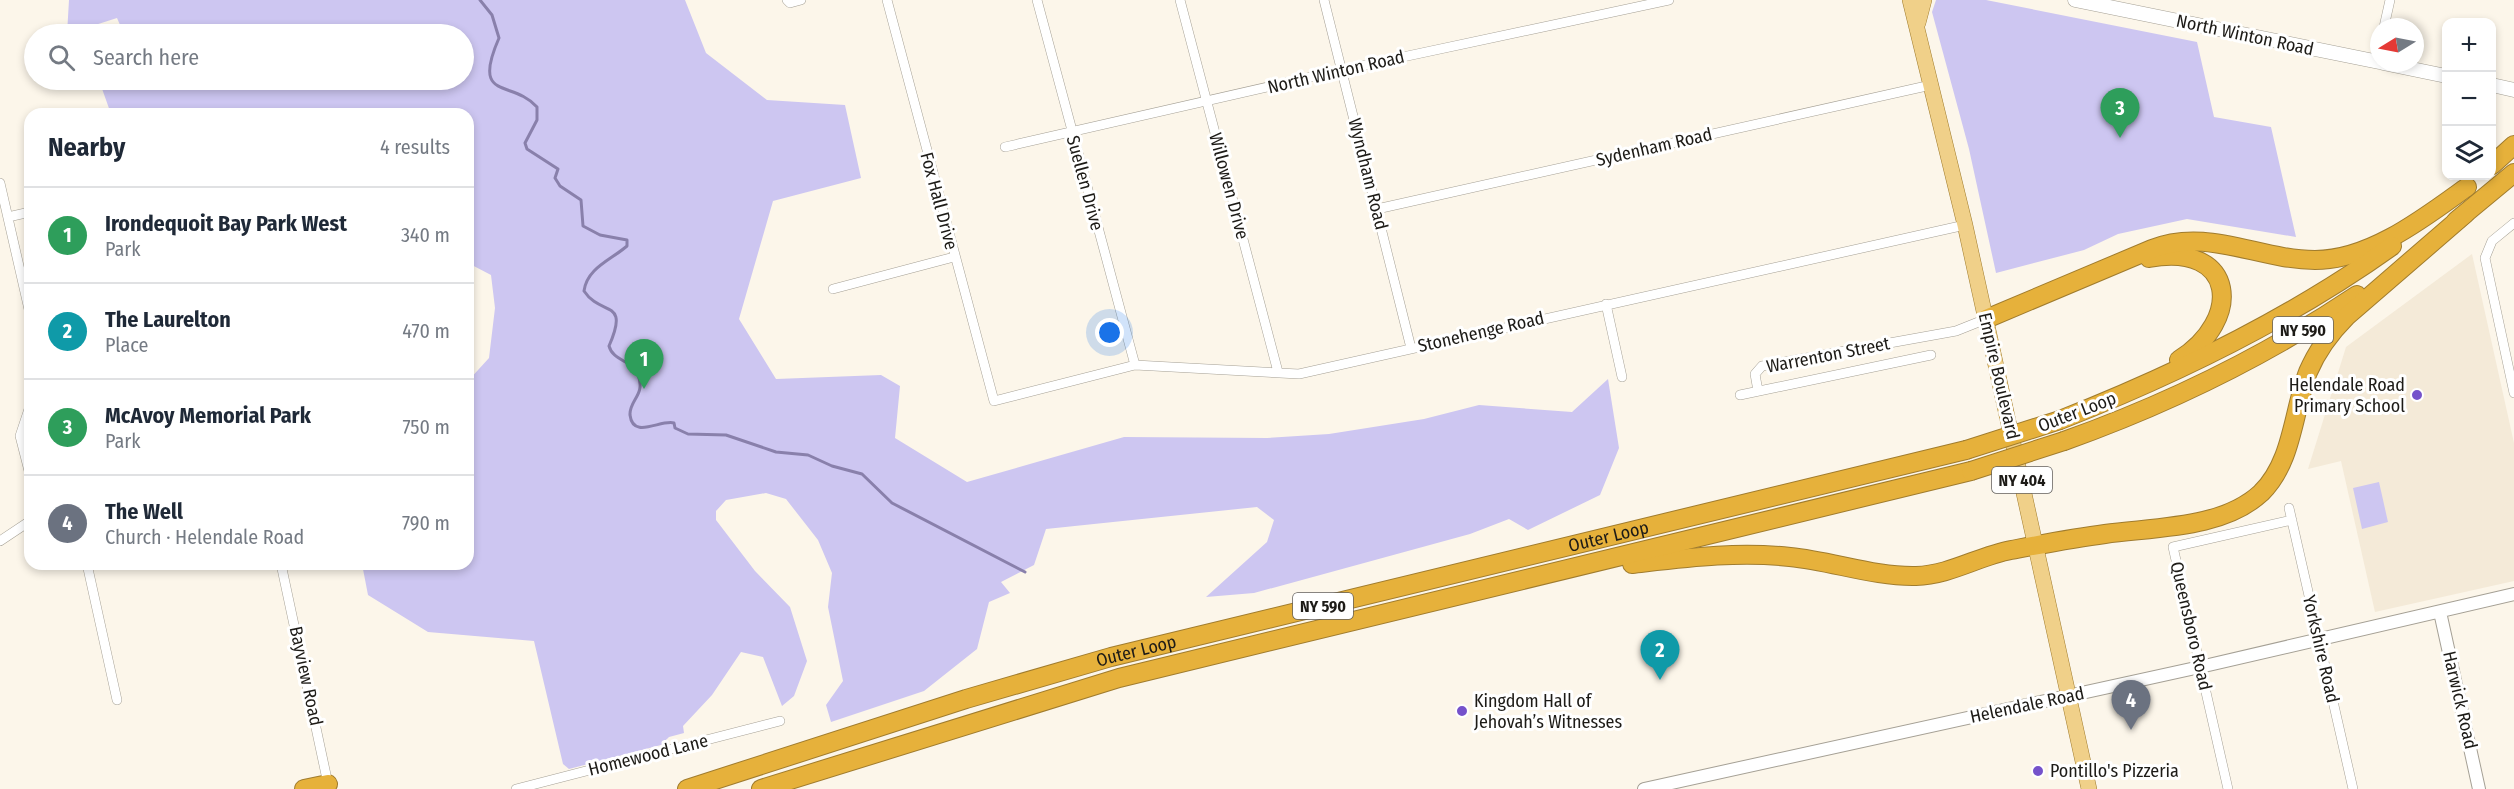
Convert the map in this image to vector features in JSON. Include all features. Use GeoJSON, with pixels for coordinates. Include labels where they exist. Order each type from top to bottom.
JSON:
{"type":"FeatureCollection","features":[{"type":"Feature","properties":{"kind":"highway"},"geometry":{"type":"LineString","coordinates":[[2496,161],[2514,145]]}},
{"type":"Feature","properties":{"kind":"highway","name":"Outer Loop"},"geometry":{"type":"LineString","coordinates":[[762,789],[1119,678],[1971,471],[2064,441],[2181,394],[2286,340],[2357,295],[2465,214],[2514,173]]}},
{"type":"Feature","properties":{"kind":"highway"},"geometry":{"type":"LineString","coordinates":[[1986,319],[2158,246],[2185,241],[2214,243],[2306,260],[2342,257],[2396,233],[2473,181]]}},
{"type":"Feature","properties":{"kind":"highway","name":"Outer Loop"},"geometry":{"type":"LineString","coordinates":[[687,789],[1095,661],[1966,450],[2060,420],[2170,374],[2267,325],[2373,259],[2473,181]]}},
{"type":"Feature","properties":{"kind":"highway"},"geometry":{"type":"LineString","coordinates":[[1559,572],[1706,556],[1752,554],[1796,557],[1882,573],[1919,576],[1941,573],[2000,552],[2205,520],[2236,509],[2257,496],[2270,482],[2280,464],[2308,372],[2331,334],[2347,316],[2465,214]]}},
{"type":"Feature","properties":{"kind":"highway"},"geometry":{"type":"LineString","coordinates":[[2060,420],[2138,383],[2186,355],[2206,339],[2219,315],[2221,296],[2217,278],[2205,264],[2194,257],[2161,256],[2101,271]]}},
{"type":"Feature","properties":{"kind":"highway"},"geometry":{"type":"LineString","coordinates":[[304,789],[329,786]]}},
{"type":"Feature","properties":{"kind":"main road","name":"Empire Boulevard"},"geometry":{"type":"LineString","coordinates":[[1910,0],[1965,225],[2089,789]]}},
{"type":"Feature","properties":{"kind":"main road"},"geometry":{"type":"LineString","coordinates":[[1918,32],[1919,12],[1924,0]]}},
{"type":"Feature","properties":{"kind":"main road","name":"North Winton Road"},"geometry":{"type":"LineString","coordinates":[[2076,0],[2105,3],[2370,57]]}},
{"type":"Feature","properties":{"kind":"main road","name":"North Winton Road"},"geometry":{"type":"LineString","coordinates":[[2424,70],[2442,75]]}},
{"type":"Feature","properties":{"kind":"main road"},"geometry":{"type":"LineString","coordinates":[[2496,86],[2514,90]]}},
{"type":"Feature","properties":{"kind":"street"},"geometry":{"type":"LineString","coordinates":[[787,0],[790,3],[801,0]]}},
{"type":"Feature","properties":{"kind":"street","name":"Fox Hall Drive"},"geometry":{"type":"LineString","coordinates":[[887,0],[994,401]]}},
{"type":"Feature","properties":{"kind":"street","name":"Suellen Drive"},"geometry":{"type":"LineString","coordinates":[[1037,0],[1135,365]]}},
{"type":"Feature","properties":{"kind":"street","name":"Willowen Drive"},"geometry":{"type":"LineString","coordinates":[[1180,0],[1278,372]]}},
{"type":"Feature","properties":{"kind":"street","name":"Wyndham Road"},"geometry":{"type":"LineString","coordinates":[[1324,0],[1411,348]]}},
{"type":"Feature","properties":{"kind":"street","name":"North Winton Road"},"geometry":{"type":"LineString","coordinates":[[1005,147],[1341,70],[1669,0]]}},
{"type":"Feature","properties":{"kind":"street"},"geometry":{"type":"LineString","coordinates":[[2386,18],[2390,0]]}},
{"type":"Feature","properties":{"kind":"street","name":"Sydenham Road"},"geometry":{"type":"LineString","coordinates":[[1377,209],[1931,85]]}},
{"type":"Feature","properties":{"kind":"street"},"geometry":{"type":"LineString","coordinates":[[0,183],[24,288]]}},
{"type":"Feature","properties":{"kind":"street"},"geometry":{"type":"LineString","coordinates":[[8,217],[24,213]]}},
{"type":"Feature","properties":{"kind":"street"},"geometry":{"type":"LineString","coordinates":[[2514,223],[2492,241],[2485,258],[2514,393]]}},
{"type":"Feature","properties":{"kind":"street","name":"Stonehenge Road"},"geometry":{"type":"LineString","coordinates":[[994,401],[1135,365],[1299,374],[1965,225]]}},
{"type":"Feature","properties":{"kind":"street"},"geometry":{"type":"LineString","coordinates":[[833,289],[954,257]]}},
{"type":"Feature","properties":{"kind":"street"},"geometry":{"type":"LineString","coordinates":[[1606,304],[1622,377]]}},
{"type":"Feature","properties":{"kind":"street","name":"Warrenton Street"},"geometry":{"type":"LineString","coordinates":[[1758,392],[1755,374],[1762,366],[1962,330],[1986,319]]}},
{"type":"Feature","properties":{"kind":"street","name":"Warrenton Street"},"geometry":{"type":"LineString","coordinates":[[1740,395],[1928,356],[1922,338]]}},
{"type":"Feature","properties":{"kind":"street"},"geometry":{"type":"LineString","coordinates":[[24,424],[20,436],[24,452]]}},
{"type":"Feature","properties":{"kind":"street","name":"Yorkshire Road"},"geometry":{"type":"LineString","coordinates":[[2289,508],[2353,789]]}},
{"type":"Feature","properties":{"kind":"street","name":"Queensboro Road"},"geometry":{"type":"LineString","coordinates":[[2228,789],[2173,547],[2292,520]]}},
{"type":"Feature","properties":{"kind":"street"},"geometry":{"type":"LineString","coordinates":[[0,541],[24,525]]}},
{"type":"Feature","properties":{"kind":"street"},"geometry":{"type":"LineString","coordinates":[[88,570],[117,700]]}},
{"type":"Feature","properties":{"kind":"street","name":"Bayview Road"},"geometry":{"type":"LineString","coordinates":[[283,570],[329,786]]}},
{"type":"Feature","properties":{"kind":"street","name":"Helendale Road"},"geometry":{"type":"LineString","coordinates":[[1644,789],[1696,784],[2514,594]]}},
{"type":"Feature","properties":{"kind":"street","name":"Harwick Road"},"geometry":{"type":"LineString","coordinates":[[2440,612],[2479,789]]}},
{"type":"Feature","properties":{"kind":"street","name":"Homewood Lane"},"geometry":{"type":"LineString","coordinates":[[516,789],[780,721]]}},
{"type":"Feature","properties":{"kind":"shaded area"},"geometry":{"type":"Polygon","coordinates":[[[69,0],[685,0],[706,53],[767,100],[845,105],[861,178],[773,201],[739,319],[776,379],[881,375],[900,386],[895,438],[967,482],[1124,437],[1267,438],[1329,434],[1424,419],[1479,405],[1572,412],[1608,379],[1619,448],[1600,495],[1528,530],[1509,519],[1470,534],[1254,593],[1206,597],[1267,542],[1274,520],[1257,507],[1046,529],[1034,565],[1001,582],[1010,593],[989,602],[977,649],[924,691],[831,722],[826,705],[843,681],[828,607],[832,573],[818,540],[786,499],[766,493],[726,500],[716,511],[716,520],[755,571],[790,607],[807,661],[794,696],[782,706],[763,657],[741,652],[712,695],[683,726],[684,733],[669,737],[661,745],[569,769],[563,764],[534,641],[428,632],[368,595],[363,570],[474,570],[474,374],[489,358],[495,308],[491,275],[474,266],[474,108],[109,108],[102,90],[474,90],[474,24],[120,24],[117,18],[98,24],[68,24],[69,0]]]}},
{"type":"Feature","properties":{"kind":"shaded area"},"geometry":{"type":"Polygon","coordinates":[[[1936,0],[1986,0],[2197,42],[2214,117],[2271,127],[2296,237],[2187,219],[2118,234],[2084,250],[1996,273],[1969,149],[1932,12],[1936,0]]]}},
{"type":"Feature","properties":{"kind":"shaded area","name":"Helendale Road Primary School"},"geometry":{"type":"Polygon","coordinates":[[[2472,254],[2514,443],[2514,581],[2375,612],[2341,461],[2308,469],[2346,347],[2472,254]]]}},
{"type":"Feature","properties":{"kind":"shaded area"},"geometry":{"type":"Polygon","coordinates":[[[2379,482],[2388,522],[2362,529],[2353,488],[2379,482]]]}},
{"type":"Feature","properties":{"kind":"waterway"},"geometry":{"type":"LineString","coordinates":[[480,0],[492,15],[499,38],[492,58],[490,72],[492,81],[498,86],[517,93],[537,107],[537,120],[525,143],[527,149],[558,169],[555,178],[560,186],[581,200],[583,226],[600,235],[627,240],[627,246],[595,270],[586,283],[584,291],[591,299],[615,314],[615,331],[609,346],[614,355],[632,366],[638,375],[640,388],[630,410],[632,422],[642,427],[674,423],[675,428],[688,434],[726,435],[776,452],[808,455],[832,466],[862,474],[892,503],[1025,572]]}},
{"type":"Feature","properties":{"kind":"place","name":"McAvoy Memorial Park"},"geometry":{"type":"Point","coordinates":[2120,138]}},
{"type":"Feature","properties":{"kind":"place","name":"Irondequoit Bay Park West"},"geometry":{"type":"Point","coordinates":[644,389]}},
{"type":"Feature","properties":{"kind":"place","name":"Helendale Road Primary School"},"geometry":{"type":"Point","coordinates":[2417,395]}},
{"type":"Feature","properties":{"kind":"place","name":"The Laurelton"},"geometry":{"type":"Point","coordinates":[1660,680]}},
{"type":"Feature","properties":{"kind":"place","name":"Kingdom Hall of Jehovah’s Witnesses"},"geometry":{"type":"Point","coordinates":[1462,711]}},
{"type":"Feature","properties":{"kind":"place","name":"The Well"},"geometry":{"type":"Point","coordinates":[2131,730]}},
{"type":"Feature","properties":{"kind":"place","name":"Pontillo's Pizzeria"},"geometry":{"type":"Point","coordinates":[2038,771]}}]}
